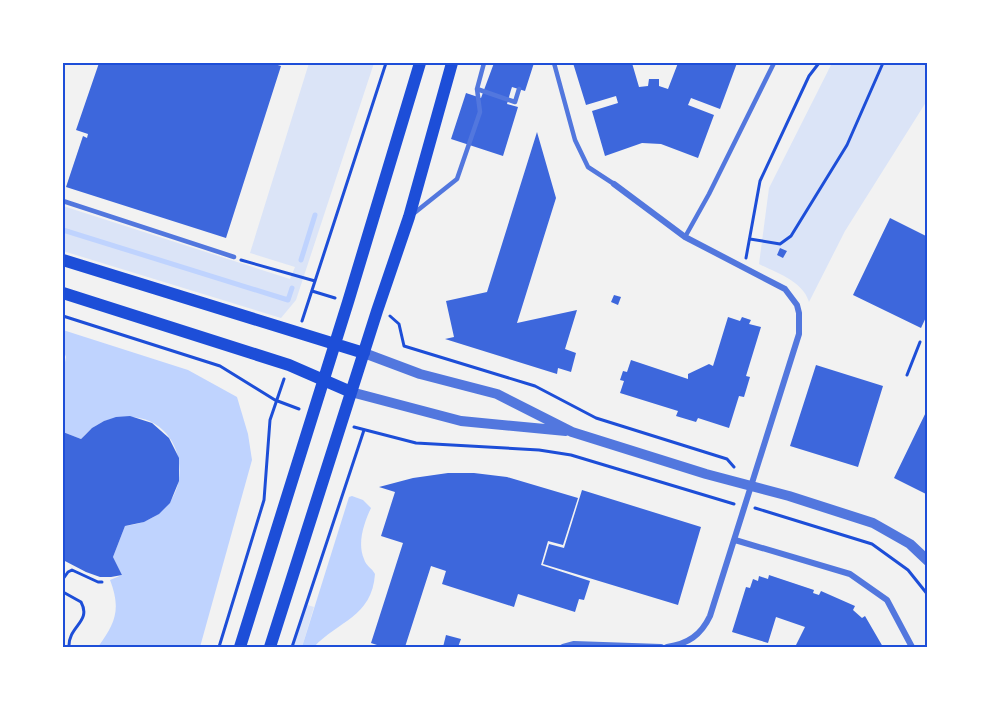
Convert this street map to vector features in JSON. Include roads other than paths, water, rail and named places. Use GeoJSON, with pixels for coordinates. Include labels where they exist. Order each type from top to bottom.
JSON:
{"type":"FeatureCollection","features":[{"type":"Feature","properties":{"kind":"main road"},"geometry":{"type":"LineString","coordinates":[[240,647],[314,414],[420,63]]}},
{"type":"Feature","properties":{"kind":"main road"},"geometry":{"type":"LineString","coordinates":[[270,647],[409,217],[452,63]]}},
{"type":"Feature","properties":{"kind":"main road"},"geometry":{"type":"LineString","coordinates":[[63,260],[364,353]]}},
{"type":"Feature","properties":{"kind":"main road"},"geometry":{"type":"LineString","coordinates":[[63,293],[289,365],[351,392]]}},
{"type":"Feature","properties":{"kind":"street"},"geometry":{"type":"LineString","coordinates":[[614,184],[685,237],[785,289],[796,305],[801,323],[710,616],[702,630],[688,641],[667,647]]}},
{"type":"Feature","properties":{"kind":"street"},"geometry":{"type":"LineString","coordinates":[[364,353],[420,374],[497,394],[572,432],[873,523],[910,544],[928,561]]}},
{"type":"Feature","properties":{"kind":"street"},"geometry":{"type":"LineString","coordinates":[[351,392],[461,421],[572,432]]}},
{"type":"Feature","properties":{"kind":"street"},"geometry":{"type":"LineString","coordinates":[[735,540],[850,574],[887,600],[912,647]]}},
{"type":"Feature","properties":{"kind":"street"},"geometry":{"type":"LineString","coordinates":[[563,647],[574,644],[661,647]]}},
{"type":"Feature","properties":{"kind":"lane"},"geometry":{"type":"LineString","coordinates":[[409,217],[457,178],[480,112],[477,89],[484,63]]}},
{"type":"Feature","properties":{"kind":"lane"},"geometry":{"type":"LineString","coordinates":[[554,63],[574,140],[588,167],[614,184]]}},
{"type":"Feature","properties":{"kind":"lane"},"geometry":{"type":"LineString","coordinates":[[685,237],[774,63]]}},
{"type":"Feature","properties":{"kind":"lane"},"geometry":{"type":"LineString","coordinates":[[477,89],[516,102],[519,89]]}},
{"type":"Feature","properties":{"kind":"lane"},"geometry":{"type":"LineString","coordinates":[[63,201],[234,257]]}},
{"type":"Feature","properties":{"kind":"water"},"geometry":{"type":"Polygon","coordinates":[[[63,330],[188,370],[237,397],[248,434],[252,460],[200,647],[98,647],[115,615],[115,599],[110,580],[122,575],[113,557],[125,526],[150,519],[167,505],[177,487],[180,467],[175,448],[165,432],[148,420],[113,418],[96,426],[81,439],[63,432],[63,373],[66,357],[63,349],[63,330]]]}},
{"type":"Feature","properties":{"kind":"water"},"geometry":{"type":"Polygon","coordinates":[[[349,497],[363,500],[371,508],[364,527],[361,546],[365,561],[375,574],[373,588],[368,600],[352,617],[314,647],[302,647],[349,497]]]}},
{"type":"Feature","properties":{"kind":"waterway"},"geometry":{"type":"LineString","coordinates":[[301,260],[315,215]]}},
{"type":"Feature","properties":{"kind":"waterway"},"geometry":{"type":"LineString","coordinates":[[63,230],[288,300],[292,288]]}}]}
